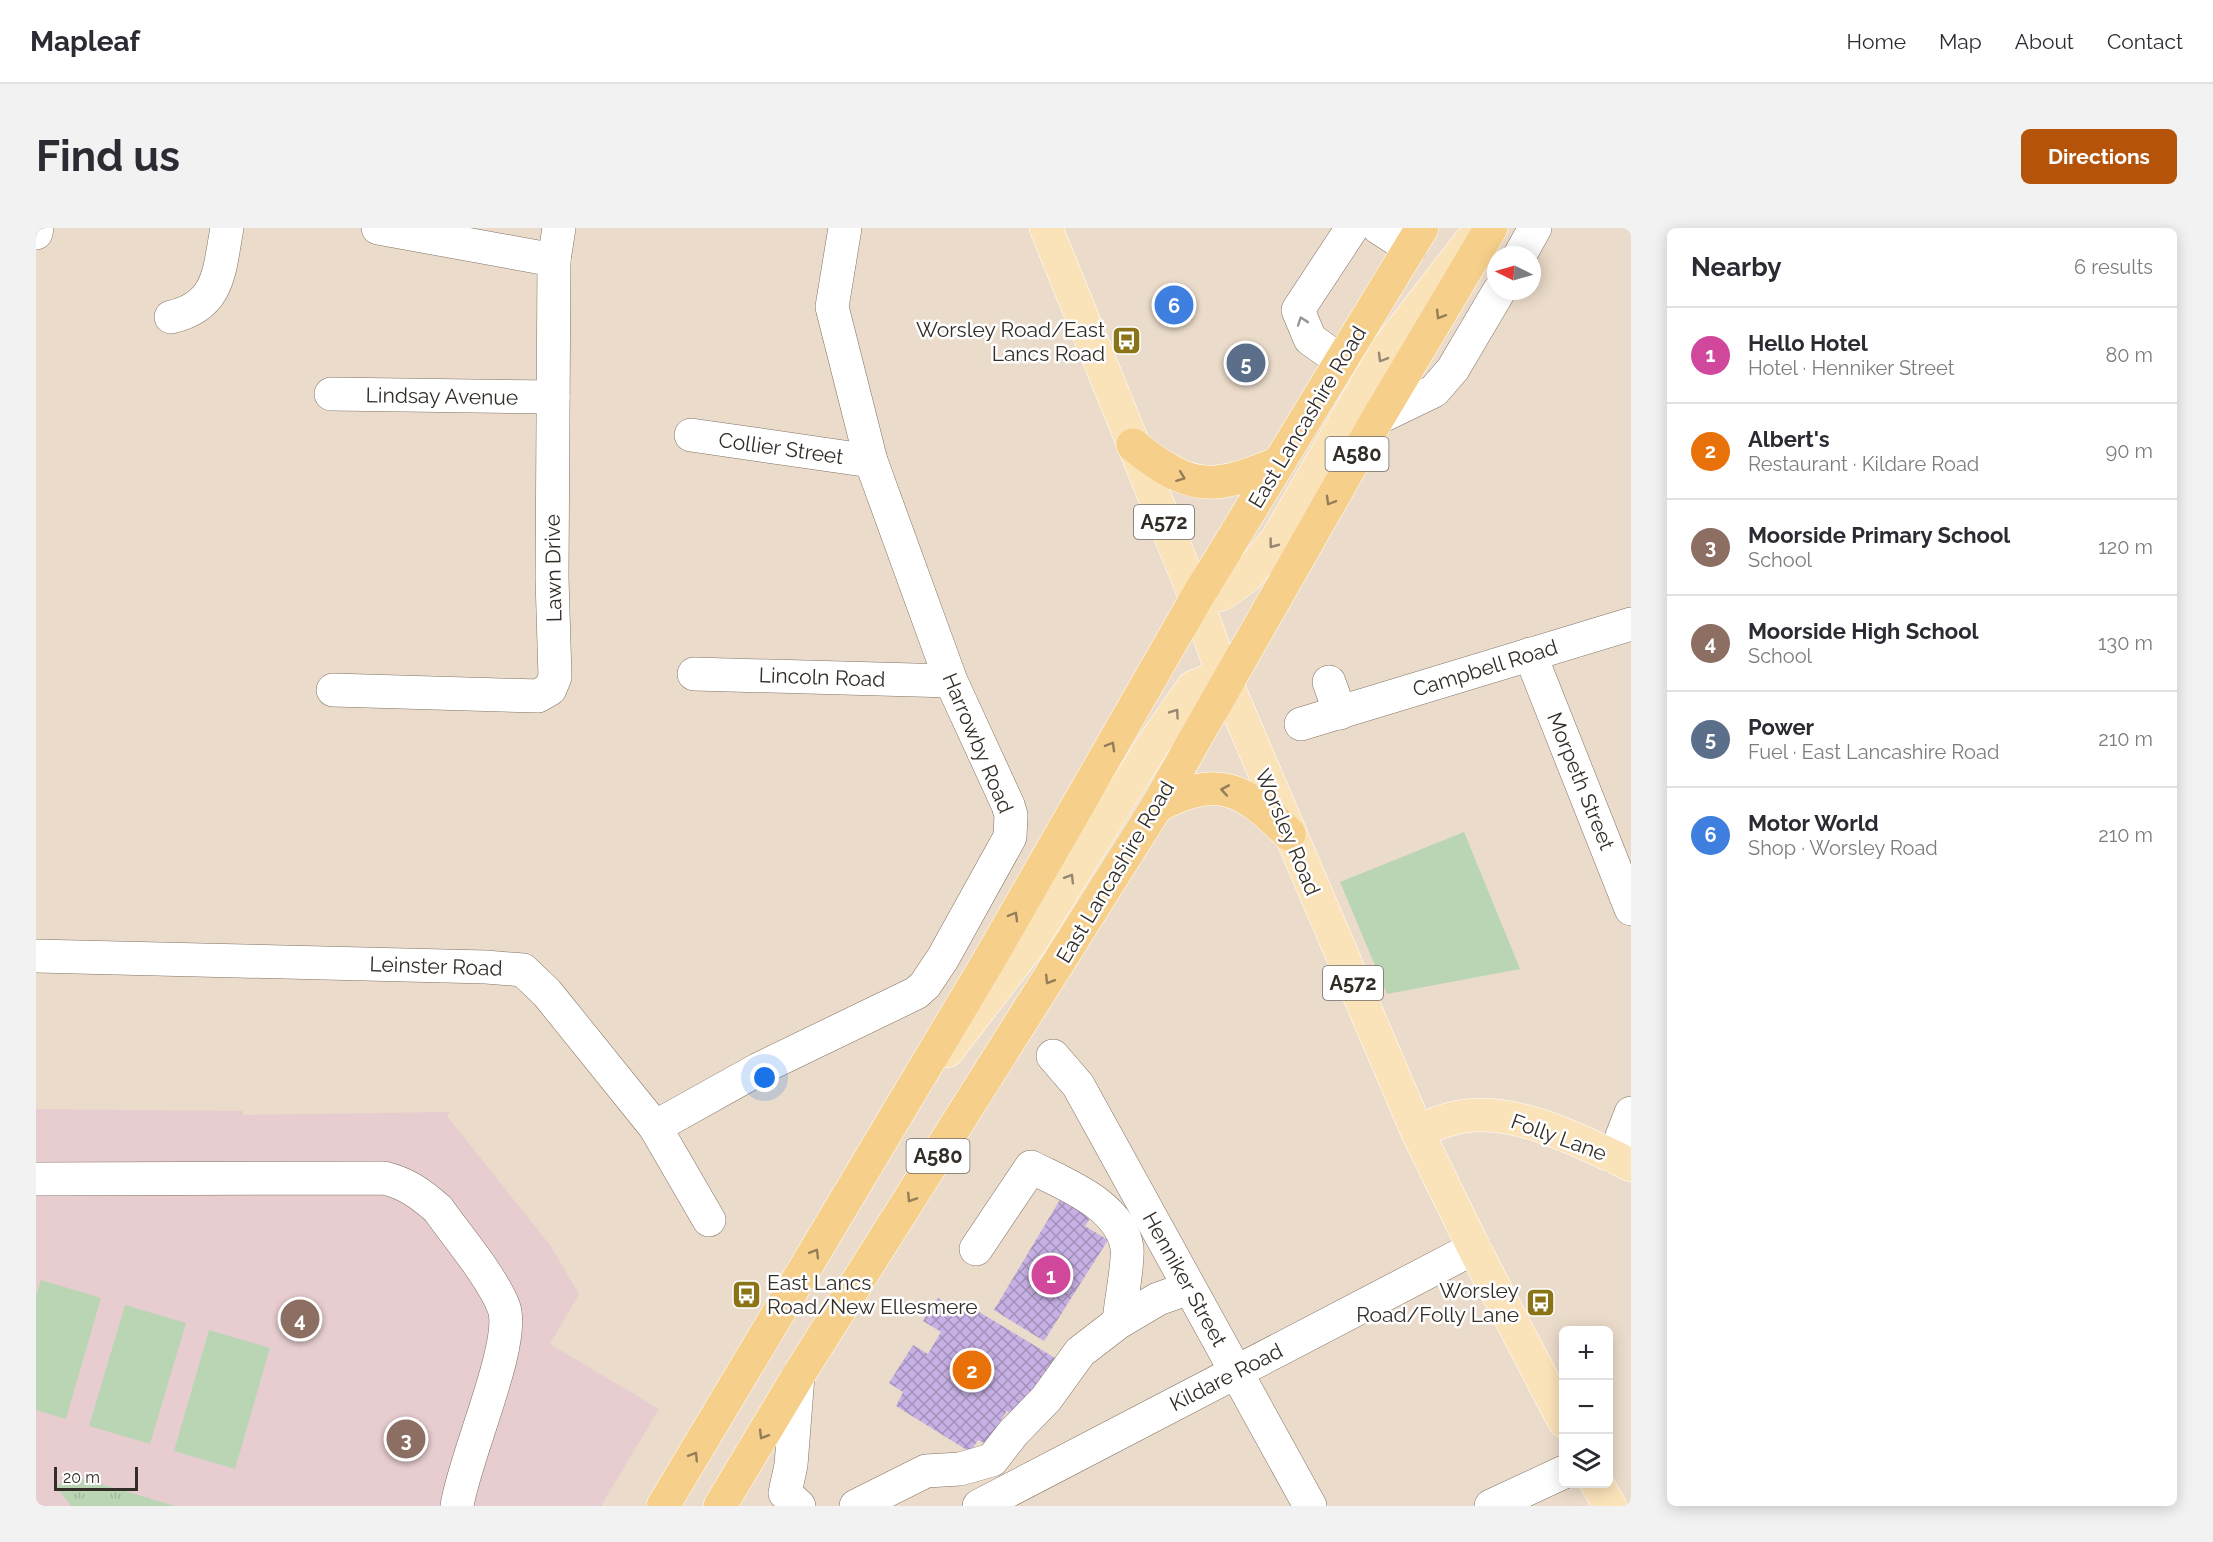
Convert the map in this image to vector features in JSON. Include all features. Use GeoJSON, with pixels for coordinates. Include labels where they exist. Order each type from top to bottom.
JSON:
{"type":"FeatureCollection","features":[{"type":"Feature","properties":{"kind":"highway","name":"East Lancashire Road"},"geometry":{"type":"LineString","coordinates":[[720,1506],[798,1376],[1157,806],[1226,681],[1491,228]]}},
{"type":"Feature","properties":{"kind":"highway","name":"East Lancashire Road"},"geometry":{"type":"LineString","coordinates":[[663,1506],[910,1093],[1196,599],[1416,238]]}},
{"type":"Feature","properties":{"kind":"highway"},"geometry":{"type":"LineString","coordinates":[[1132,445],[1165,471],[1196,482],[1245,477],[1279,463]]}},
{"type":"Feature","properties":{"kind":"highway"},"geometry":{"type":"LineString","coordinates":[[1157,806],[1190,791],[1226,788],[1257,804],[1289,834]]}},
{"type":"Feature","properties":{"kind":"main road","name":"Worsley Road"},"geometry":{"type":"LineString","coordinates":[[1046,228],[1196,599],[1226,681],[1417,1131],[1559,1413]]}},
{"type":"Feature","properties":{"kind":"main road"},"geometry":{"type":"LineString","coordinates":[[1196,599],[1222,594],[1246,578],[1277,539],[1388,348],[1481,228]]}},
{"type":"Feature","properties":{"kind":"main road"},"geometry":{"type":"LineString","coordinates":[[910,1093],[957,1039],[1031,942],[1154,743],[1193,687],[1203,681],[1213,679],[1226,681]]}},
{"type":"Feature","properties":{"kind":"main road","name":"Folly Lane"},"geometry":{"type":"LineString","coordinates":[[1417,1131],[1438,1122],[1465,1116],[1503,1117],[1568,1137],[1623,1161]]}},
{"type":"Feature","properties":{"kind":"main road"},"geometry":{"type":"LineString","coordinates":[[1599,1488],[1610,1506]]}},
{"type":"Feature","properties":{"kind":"street"},"geometry":{"type":"LineString","coordinates":[[36,234],[37,228]]}},
{"type":"Feature","properties":{"kind":"street"},"geometry":{"type":"LineString","coordinates":[[171,317],[191,313],[205,302],[219,273],[227,228]]}},
{"type":"Feature","properties":{"kind":"street"},"geometry":{"type":"LineString","coordinates":[[378,228],[554,260]]}},
{"type":"Feature","properties":{"kind":"street","name":"Lawn Drive"},"geometry":{"type":"LineString","coordinates":[[333,690],[538,696],[550,688],[555,677],[554,260],[559,228]]}},
{"type":"Feature","properties":{"kind":"street","name":"Harrowby Road"},"geometry":{"type":"LineString","coordinates":[[655,1127],[759,1070],[916,993],[934,973],[999,862],[1010,837],[1012,826],[1005,797],[951,681],[871,461],[832,307],[845,228]]}},
{"type":"Feature","properties":{"kind":"street"},"geometry":{"type":"LineString","coordinates":[[1341,361],[1310,339],[1298,310],[1352,228]]}},
{"type":"Feature","properties":{"kind":"street"},"geometry":{"type":"LineString","coordinates":[[1379,228],[1416,238]]}},
{"type":"Feature","properties":{"kind":"street"},"geometry":{"type":"LineString","coordinates":[[1525,246],[1535,228]]}},
{"type":"Feature","properties":{"kind":"street"},"geometry":{"type":"LineString","coordinates":[[1378,418],[1434,391],[1453,369],[1494,300]]}},
{"type":"Feature","properties":{"kind":"street","name":"Lindsay Avenue"},"geometry":{"type":"LineString","coordinates":[[331,394],[553,397]]}},
{"type":"Feature","properties":{"kind":"street","name":"Collier Street"},"geometry":{"type":"LineString","coordinates":[[691,435],[871,461]]}},
{"type":"Feature","properties":{"kind":"street","name":"Campbell Road"},"geometry":{"type":"LineString","coordinates":[[1301,724],[1631,624]]}},
{"type":"Feature","properties":{"kind":"street","name":"Morpeth Street"},"geometry":{"type":"LineString","coordinates":[[1530,654],[1631,909]]}},
{"type":"Feature","properties":{"kind":"street","name":"Lincoln Road"},"geometry":{"type":"LineString","coordinates":[[694,674],[951,681]]}},
{"type":"Feature","properties":{"kind":"street"},"geometry":{"type":"LineString","coordinates":[[1329,682],[1340,713]]}},
{"type":"Feature","properties":{"kind":"street","name":"Leinster Road"},"geometry":{"type":"LineString","coordinates":[[36,956],[486,967],[523,970],[547,993],[655,1127],[709,1220]]}},
{"type":"Feature","properties":{"kind":"street","name":"Henniker Street"},"geometry":{"type":"LineString","coordinates":[[1053,1056],[1078,1085],[1310,1506]]}},
{"type":"Feature","properties":{"kind":"street"},"geometry":{"type":"LineString","coordinates":[[1623,1161],[1631,1113]]}},
{"type":"Feature","properties":{"kind":"street"},"geometry":{"type":"LineString","coordinates":[[976,1249],[1031,1167],[1070,1186],[1096,1204],[1116,1222],[1124,1238],[1128,1250],[1119,1322]]}},
{"type":"Feature","properties":{"kind":"street"},"geometry":{"type":"LineString","coordinates":[[36,1179],[384,1178],[399,1181],[419,1193],[438,1209],[495,1291],[504,1308],[507,1326],[500,1360],[465,1469],[457,1506]]}},
{"type":"Feature","properties":{"kind":"street","name":"Kildare Road"},"geometry":{"type":"LineString","coordinates":[[979,1506],[1474,1248]]}},
{"type":"Feature","properties":{"kind":"street"},"geometry":{"type":"LineString","coordinates":[[856,1506],[926,1471],[960,1469],[992,1460],[1013,1433],[1046,1399],[1080,1352],[1119,1322],[1158,1299],[1189,1288]]}},
{"type":"Feature","properties":{"kind":"street"},"geometry":{"type":"LineString","coordinates":[[798,1376],[791,1465],[785,1493],[799,1506]]}},
{"type":"Feature","properties":{"kind":"street"},"geometry":{"type":"LineString","coordinates":[[1491,1506],[1559,1474]]}},
{"type":"Feature","properties":{"kind":"shaded area"},"geometry":{"type":"Polygon","coordinates":[[[36,1109],[243,1111],[243,1115],[450,1112],[447,1116],[550,1245],[579,1294],[550,1344],[659,1409],[601,1506],[36,1506],[36,1109]]]}},
{"type":"Feature","properties":{"kind":"green space"},"geometry":{"type":"Polygon","coordinates":[[[1464,832],[1520,969],[1387,994],[1340,882],[1464,832]]]}},
{"type":"Feature","properties":{"kind":"green space"},"geometry":{"type":"Polygon","coordinates":[[[41,1280],[101,1298],[66,1419],[36,1410],[36,1296],[41,1280]]]}},
{"type":"Feature","properties":{"kind":"green space"},"geometry":{"type":"Polygon","coordinates":[[[125,1305],[186,1323],[150,1444],[89,1426],[125,1305]]]}},
{"type":"Feature","properties":{"kind":"green space"},"geometry":{"type":"Polygon","coordinates":[[[209,1330],[270,1348],[235,1469],[174,1451],[209,1330]]]}},
{"type":"Feature","properties":{"kind":"green space"},"geometry":{"type":"Polygon","coordinates":[[[67,1474],[175,1506],[71,1506],[57,1488],[67,1474]]]}},
{"type":"Feature","properties":{"kind":"building"},"geometry":{"type":"Polygon","coordinates":[[[1061,1198],[1091,1217],[1085,1226],[1108,1240],[1044,1341],[994,1310],[1061,1198]]]}},
{"type":"Feature","properties":{"kind":"building"},"geometry":{"type":"Polygon","coordinates":[[[938,1298],[956,1310],[961,1301],[1055,1358],[1019,1418],[1007,1411],[986,1444],[978,1440],[970,1452],[896,1406],[903,1392],[889,1383],[913,1345],[928,1354],[941,1332],[923,1321],[938,1298]]]}},
{"type":"Feature","properties":{"kind":"place","name":"Motor World"},"geometry":{"type":"Point","coordinates":[1174,305]}},
{"type":"Feature","properties":{"kind":"place","name":"Worsley Road/East Lancs Road"},"geometry":{"type":"Point","coordinates":[1126,341]}},
{"type":"Feature","properties":{"kind":"place","name":"Power"},"geometry":{"type":"Point","coordinates":[1246,363]}},
{"type":"Feature","properties":{"kind":"place","name":"Hello Hotel"},"geometry":{"type":"Point","coordinates":[1051,1275]}},
{"type":"Feature","properties":{"kind":"place","name":"East Lancs Road/New Ellesmere"},"geometry":{"type":"Point","coordinates":[746,1294]}},
{"type":"Feature","properties":{"kind":"place","name":"Worsley Road/Folly Lane"},"geometry":{"type":"Point","coordinates":[1540,1302]}},
{"type":"Feature","properties":{"kind":"place","name":"Moorside High School"},"geometry":{"type":"Point","coordinates":[300,1319]}},
{"type":"Feature","properties":{"kind":"place","name":"Albert's"},"geometry":{"type":"Point","coordinates":[972,1370]}},
{"type":"Feature","properties":{"kind":"place","name":"Moorside Primary School"},"geometry":{"type":"Point","coordinates":[406,1439]}}]}
